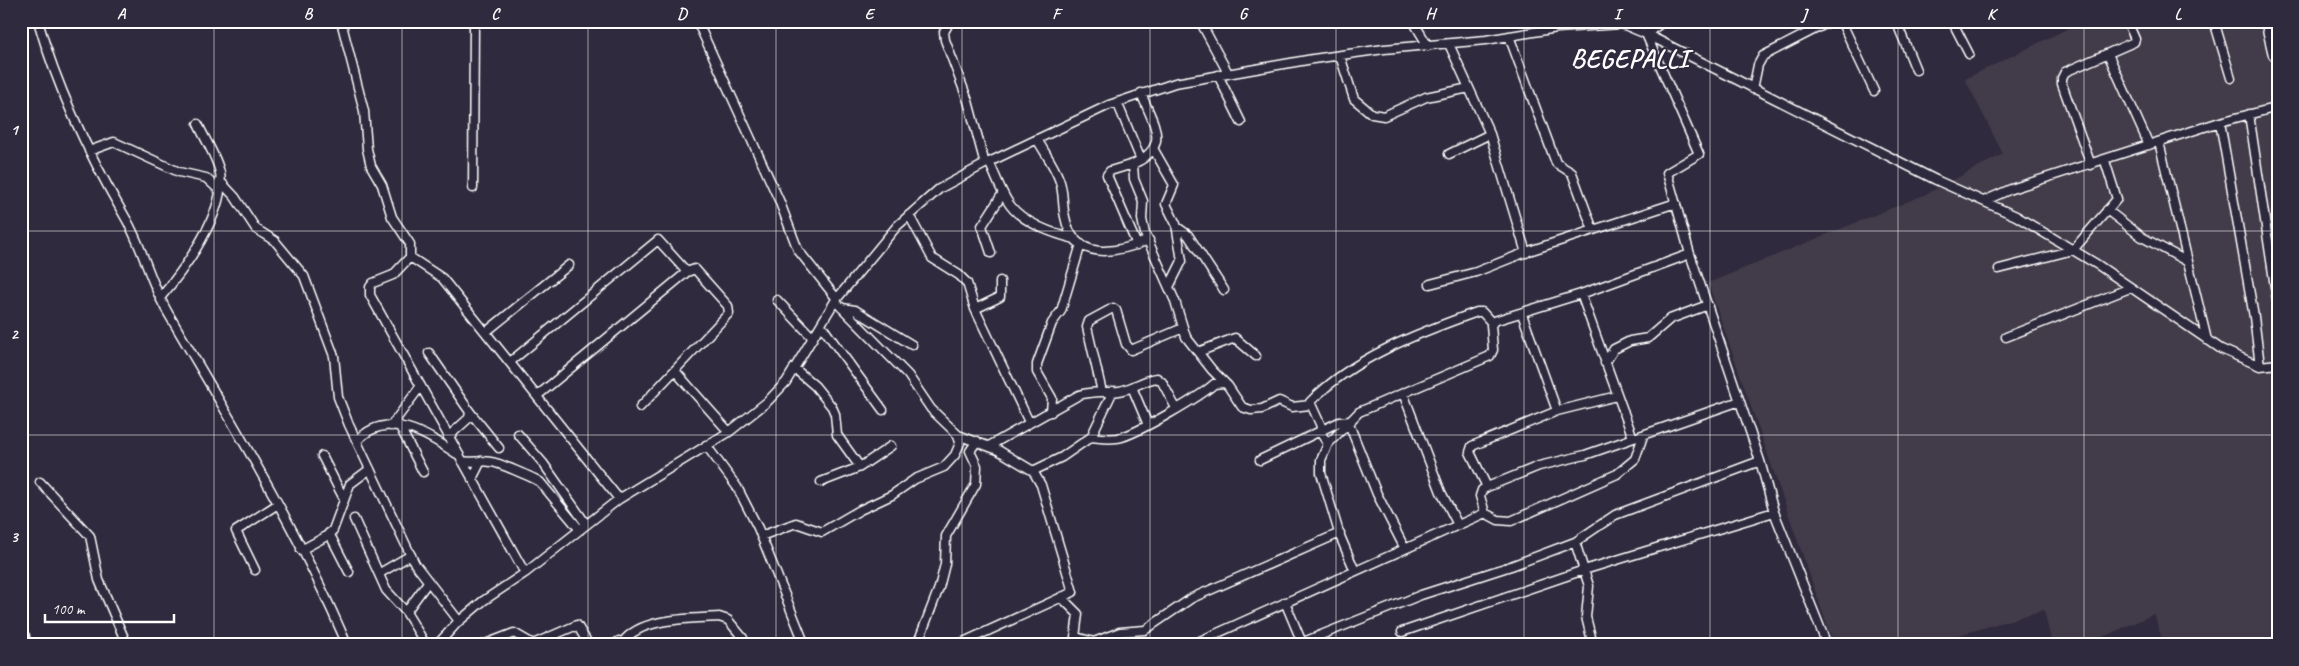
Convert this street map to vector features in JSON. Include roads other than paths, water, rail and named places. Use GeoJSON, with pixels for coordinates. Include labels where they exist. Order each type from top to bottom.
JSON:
{"type":"FeatureCollection","features":[{"type":"Feature","properties":{"kind":"street"},"geometry":{"type":"LineString","coordinates":[[38,21],[69,111],[128,222],[160,298],[278,504],[347,645]]}},
{"type":"Feature","properties":{"kind":"street"},"geometry":{"type":"LineString","coordinates":[[341,21],[364,111],[367,149],[371,166],[382,185],[392,217],[410,244],[410,257],[393,275],[373,283],[369,291],[420,387],[525,573]]}},
{"type":"Feature","properties":{"kind":"street"},"geometry":{"type":"LineString","coordinates":[[474,21],[474,188]]}},
{"type":"Feature","properties":{"kind":"street"},"geometry":{"type":"LineString","coordinates":[[697,21],[778,200],[798,250],[842,308],[908,375],[931,409],[958,435],[989,446],[1033,471],[1041,485],[1073,592],[957,645]]}},
{"type":"Feature","properties":{"kind":"street"},"geometry":{"type":"LineString","coordinates":[[950,21],[944,32],[945,40],[968,101],[987,163],[1003,193],[1018,214],[1092,250],[1123,250],[1148,240]]}},
{"type":"Feature","properties":{"kind":"street"},"geometry":{"type":"LineString","coordinates":[[1200,21],[1228,73]]}},
{"type":"Feature","properties":{"kind":"street"},"geometry":{"type":"LineString","coordinates":[[1413,21],[1428,46]]}},
{"type":"Feature","properties":{"kind":"street"},"geometry":{"type":"LineString","coordinates":[[1646,34],[1664,21]]}},
{"type":"Feature","properties":{"kind":"street"},"geometry":{"type":"LineString","coordinates":[[1753,89],[1758,65],[1763,56],[1831,21]]}},
{"type":"Feature","properties":{"kind":"street"},"geometry":{"type":"LineString","coordinates":[[1841,21],[1874,91]]}},
{"type":"Feature","properties":{"kind":"street"},"geometry":{"type":"LineString","coordinates":[[1896,21],[1916,70]]}},
{"type":"Feature","properties":{"kind":"street"},"geometry":{"type":"LineString","coordinates":[[1952,21],[1969,54]]}},
{"type":"Feature","properties":{"kind":"street"},"geometry":{"type":"LineString","coordinates":[[2091,165],[2061,80],[2066,72],[2134,42],[2135,39],[2127,21]]}},
{"type":"Feature","properties":{"kind":"street"},"geometry":{"type":"LineString","coordinates":[[2214,21],[2232,78]]}},
{"type":"Feature","properties":{"kind":"street"},"geometry":{"type":"LineString","coordinates":[[2265,21],[2273,55],[2278,60]]}},
{"type":"Feature","properties":{"kind":"street"},"geometry":{"type":"LineString","coordinates":[[438,645],[459,621],[525,573],[619,499],[728,432],[767,402],[786,382],[836,300],[871,256],[909,215],[939,189],[987,163],[1117,102],[1141,93],[1228,73],[1340,56],[1449,44],[1556,28],[1617,23],[1694,56],[1753,89],[1936,180],[2016,216],[2072,250],[2221,349],[2260,366],[2278,364]]}},
{"type":"Feature","properties":{"kind":"street"},"geometry":{"type":"LineString","coordinates":[[1646,34],[1699,154],[1667,173],[1690,254],[1760,461],[1774,512],[1827,645]]}},
{"type":"Feature","properties":{"kind":"street"},"geometry":{"type":"LineString","coordinates":[[1509,36],[1556,163],[1572,173],[1593,230]]}},
{"type":"Feature","properties":{"kind":"street"},"geometry":{"type":"LineString","coordinates":[[1449,44],[1490,134],[1526,253]]}},
{"type":"Feature","properties":{"kind":"street"},"geometry":{"type":"LineString","coordinates":[[2108,54],[2149,145]]}},
{"type":"Feature","properties":{"kind":"street"},"geometry":{"type":"LineString","coordinates":[[1340,56],[1354,99],[1372,114],[1384,116],[1426,97],[1469,88]]}},
{"type":"Feature","properties":{"kind":"street"},"geometry":{"type":"LineString","coordinates":[[1218,75],[1242,122]]}},
{"type":"Feature","properties":{"kind":"street"},"geometry":{"type":"LineString","coordinates":[[1136,245],[1107,175],[1110,172],[1141,160],[1154,150],[1157,144],[1157,134],[1141,93]]}},
{"type":"Feature","properties":{"kind":"street"},"geometry":{"type":"LineString","coordinates":[[1117,102],[1141,160]]}},
{"type":"Feature","properties":{"kind":"street"},"geometry":{"type":"LineString","coordinates":[[1984,201],[2011,189],[2105,161],[2220,122],[2278,106]]}},
{"type":"Feature","properties":{"kind":"street"},"geometry":{"type":"LineString","coordinates":[[2248,114],[2278,308]]}},
{"type":"Feature","properties":{"kind":"street"},"geometry":{"type":"LineString","coordinates":[[2220,122],[2254,317],[2260,366]]}},
{"type":"Feature","properties":{"kind":"street"},"geometry":{"type":"LineString","coordinates":[[160,298],[185,270],[217,208],[220,186],[219,171],[198,124]]}},
{"type":"Feature","properties":{"kind":"street"},"geometry":{"type":"LineString","coordinates":[[1449,154],[1490,134]]}},
{"type":"Feature","properties":{"kind":"street"},"geometry":{"type":"LineString","coordinates":[[1037,139],[1059,178],[1065,218],[1078,242],[1061,311],[1052,323],[1037,364],[1038,372],[1052,398],[1051,412]]}},
{"type":"Feature","properties":{"kind":"street"},"geometry":{"type":"LineString","coordinates":[[89,151],[114,142],[179,172],[206,178],[220,186],[237,200],[256,229],[276,241],[304,276],[334,356],[338,397],[349,425],[411,555],[428,582],[459,621]]}},
{"type":"Feature","properties":{"kind":"street"},"geometry":{"type":"LineString","coordinates":[[2159,142],[2207,340]]}},
{"type":"Feature","properties":{"kind":"street"},"geometry":{"type":"LineString","coordinates":[[1154,150],[1172,180],[1173,188],[1166,204],[1177,227],[1182,261],[1169,287]]}},
{"type":"Feature","properties":{"kind":"street"},"geometry":{"type":"LineString","coordinates":[[1999,270],[2072,250],[2117,199],[2105,161]]}},
{"type":"Feature","properties":{"kind":"street"},"geometry":{"type":"LineString","coordinates":[[1133,164],[1134,179],[1143,201],[1142,220],[1148,240],[1180,314],[1186,337],[1223,383],[1228,386],[1242,407],[1251,410],[1262,409],[1279,401],[1292,407],[1310,405]]}},
{"type":"Feature","properties":{"kind":"street"},"geometry":{"type":"LineString","coordinates":[[991,253],[982,226],[1003,193]]}},
{"type":"Feature","properties":{"kind":"street"},"geometry":{"type":"LineString","coordinates":[[1430,284],[1476,272],[1676,202]]}},
{"type":"Feature","properties":{"kind":"street"},"geometry":{"type":"LineString","coordinates":[[2107,210],[2142,237],[2188,262]]}},
{"type":"Feature","properties":{"kind":"street"},"geometry":{"type":"LineString","coordinates":[[909,215],[932,258],[967,282],[976,309],[1029,422]]}},
{"type":"Feature","properties":{"kind":"street"},"geometry":{"type":"LineString","coordinates":[[1177,227],[1188,235],[1224,290]]}},
{"type":"Feature","properties":{"kind":"street"},"geometry":{"type":"LineString","coordinates":[[510,362],[658,240],[687,272]]}},
{"type":"Feature","properties":{"kind":"street"},"geometry":{"type":"LineString","coordinates":[[1492,323],[1582,294],[1690,254]]}},
{"type":"Feature","properties":{"kind":"street"},"geometry":{"type":"LineString","coordinates":[[410,257],[442,278],[619,499]]}},
{"type":"Feature","properties":{"kind":"street"},"geometry":{"type":"LineString","coordinates":[[486,332],[569,265]]}},
{"type":"Feature","properties":{"kind":"street"},"geometry":{"type":"LineString","coordinates":[[537,396],[687,272],[695,269],[730,310],[676,372],[640,407]]}},
{"type":"Feature","properties":{"kind":"street"},"geometry":{"type":"LineString","coordinates":[[976,309],[1000,297],[1000,281]]}},
{"type":"Feature","properties":{"kind":"street"},"geometry":{"type":"LineString","coordinates":[[2006,337],[2130,288]]}},
{"type":"Feature","properties":{"kind":"street"},"geometry":{"type":"LineString","coordinates":[[1582,294],[1633,438]]}},
{"type":"Feature","properties":{"kind":"street"},"geometry":{"type":"LineString","coordinates":[[777,300],[813,338]]}},
{"type":"Feature","properties":{"kind":"street"},"geometry":{"type":"LineString","coordinates":[[1605,363],[1614,349],[1630,341],[1648,338],[1670,319],[1708,305]]}},
{"type":"Feature","properties":{"kind":"street"},"geometry":{"type":"LineString","coordinates":[[842,308],[855,310],[912,345]]}},
{"type":"Feature","properties":{"kind":"street"},"geometry":{"type":"LineString","coordinates":[[1102,392],[1087,327],[1089,320],[1113,308],[1116,310],[1126,344],[1131,350],[1183,328]]}},
{"type":"Feature","properties":{"kind":"street"},"geometry":{"type":"LineString","coordinates":[[1328,444],[1320,432],[1321,426],[1310,405],[1310,401],[1340,374],[1425,331],[1479,312],[1492,323],[1493,350],[1490,356],[1359,412],[1328,444],[1321,460],[1320,473],[1355,571]]}},
{"type":"Feature","properties":{"kind":"street"},"geometry":{"type":"LineString","coordinates":[[1522,314],[1557,411]]}},
{"type":"Feature","properties":{"kind":"street"},"geometry":{"type":"LineString","coordinates":[[821,325],[883,410]]}},
{"type":"Feature","properties":{"kind":"street"},"geometry":{"type":"LineString","coordinates":[[1198,352],[1235,338],[1256,356]]}},
{"type":"Feature","properties":{"kind":"street"},"geometry":{"type":"LineString","coordinates":[[430,353],[470,412],[499,448]]}},
{"type":"Feature","properties":{"kind":"street"},"geometry":{"type":"LineString","coordinates":[[794,368],[815,386],[832,407],[835,414],[837,435],[860,467]]}},
{"type":"Feature","properties":{"kind":"street"},"geometry":{"type":"LineString","coordinates":[[676,372],[728,432]]}},
{"type":"Feature","properties":{"kind":"street"},"geometry":{"type":"LineString","coordinates":[[989,446],[1079,395],[1089,392],[1113,392],[1132,387],[1150,379],[1159,379],[1176,408]]}},
{"type":"Feature","properties":{"kind":"street"},"geometry":{"type":"LineString","coordinates":[[1091,437],[1106,439],[1121,437],[1148,425],[1214,384],[1223,383]]}},
{"type":"Feature","properties":{"kind":"street"},"geometry":{"type":"LineString","coordinates":[[395,426],[420,387]]}},
{"type":"Feature","properties":{"kind":"street"},"geometry":{"type":"LineString","coordinates":[[1132,387],[1148,425]]}},
{"type":"Feature","properties":{"kind":"street"},"geometry":{"type":"LineString","coordinates":[[1033,471],[1062,457],[1091,437],[1113,392]]}},
{"type":"Feature","properties":{"kind":"street"},"geometry":{"type":"LineString","coordinates":[[1403,393],[1441,492],[1458,526]]}},
{"type":"Feature","properties":{"kind":"street"},"geometry":{"type":"LineString","coordinates":[[1487,487],[1470,448],[1557,411],[1617,396]]}},
{"type":"Feature","properties":{"kind":"street"},"geometry":{"type":"LineString","coordinates":[[1643,436],[1635,459],[1615,476],[1511,521],[1498,520],[1485,513],[1480,494],[1487,487],[1539,466],[1581,456],[1643,436],[1740,401]]}},
{"type":"Feature","properties":{"kind":"street"},"geometry":{"type":"LineString","coordinates":[[448,437],[469,418],[470,412]]}},
{"type":"Feature","properties":{"kind":"street"},"geometry":{"type":"LineString","coordinates":[[1260,460],[1340,422],[1350,423]]}},
{"type":"Feature","properties":{"kind":"street"},"geometry":{"type":"LineString","coordinates":[[1350,423],[1377,494],[1405,549]]}},
{"type":"Feature","properties":{"kind":"street"},"geometry":{"type":"LineString","coordinates":[[349,425],[366,431],[395,426],[428,435],[460,458],[493,462],[540,482],[583,527]]}},
{"type":"Feature","properties":{"kind":"street"},"geometry":{"type":"LineString","coordinates":[[395,426],[423,472]]}},
{"type":"Feature","properties":{"kind":"street"},"geometry":{"type":"LineString","coordinates":[[357,441],[366,431]]}},
{"type":"Feature","properties":{"kind":"street"},"geometry":{"type":"LineString","coordinates":[[518,434],[543,463],[583,527]]}},
{"type":"Feature","properties":{"kind":"street"},"geometry":{"type":"LineString","coordinates":[[761,536],[796,523],[822,532],[860,510],[892,495],[915,479],[944,467],[955,455],[960,443],[958,435]]}},
{"type":"Feature","properties":{"kind":"street"},"geometry":{"type":"LineString","coordinates":[[955,455],[970,451],[977,441]]}},
{"type":"Feature","properties":{"kind":"street"},"geometry":{"type":"LineString","coordinates":[[706,445],[737,487],[761,536],[804,642],[788,645]]}},
{"type":"Feature","properties":{"kind":"street"},"geometry":{"type":"LineString","coordinates":[[820,482],[860,467],[891,446]]}},
{"type":"Feature","properties":{"kind":"street"},"geometry":{"type":"LineString","coordinates":[[917,645],[939,588],[945,564],[946,536],[976,484],[977,466],[970,451]]}},
{"type":"Feature","properties":{"kind":"street"},"geometry":{"type":"LineString","coordinates":[[322,456],[344,499]]}},
{"type":"Feature","properties":{"kind":"street"},"geometry":{"type":"LineString","coordinates":[[472,479],[481,461]]}},
{"type":"Feature","properties":{"kind":"street"},"geometry":{"type":"LineString","coordinates":[[1285,602],[1300,644],[1421,595],[1511,566],[1576,542],[1615,516],[1760,461]]}},
{"type":"Feature","properties":{"kind":"street"},"geometry":{"type":"LineString","coordinates":[[301,550],[329,533],[338,519],[350,484],[370,469]]}},
{"type":"Feature","properties":{"kind":"street"},"geometry":{"type":"LineString","coordinates":[[40,482],[90,536],[100,580],[127,645]]}},
{"type":"Feature","properties":{"kind":"street"},"geometry":{"type":"LineString","coordinates":[[255,570],[236,531],[278,504]]}},
{"type":"Feature","properties":{"kind":"street"},"geometry":{"type":"LineString","coordinates":[[1402,632],[1584,570],[1774,512]]}},
{"type":"Feature","properties":{"kind":"street"},"geometry":{"type":"LineString","coordinates":[[1191,645],[1485,513]]}},
{"type":"Feature","properties":{"kind":"street"},"geometry":{"type":"LineString","coordinates":[[354,520],[380,573],[386,590],[406,612],[426,645]]}},
{"type":"Feature","properties":{"kind":"street"},"geometry":{"type":"LineString","coordinates":[[1061,597],[1077,612],[1075,641],[1094,642],[1120,632],[1145,630],[1192,598],[1340,532]]}},
{"type":"Feature","properties":{"kind":"street"},"geometry":{"type":"LineString","coordinates":[[329,533],[350,572]]}},
{"type":"Feature","properties":{"kind":"street"},"geometry":{"type":"LineString","coordinates":[[1576,542],[1589,586],[1586,617],[1593,645]]}},
{"type":"Feature","properties":{"kind":"street"},"geometry":{"type":"LineString","coordinates":[[380,573],[411,555]]}},
{"type":"Feature","properties":{"kind":"street"},"geometry":{"type":"LineString","coordinates":[[406,612],[428,582]]}},
{"type":"Feature","properties":{"kind":"street"},"geometry":{"type":"LineString","coordinates":[[613,645],[624,643],[632,632],[648,624],[719,617],[728,620],[743,638]]}},
{"type":"Feature","properties":{"kind":"street"},"geometry":{"type":"LineString","coordinates":[[483,645],[514,633],[533,644],[576,625],[589,645]]}},
{"type":"Feature","properties":{"kind":"district","name":"BEGEPALLI"},"geometry":{"type":"Point","coordinates":[1630,58]}}]}
